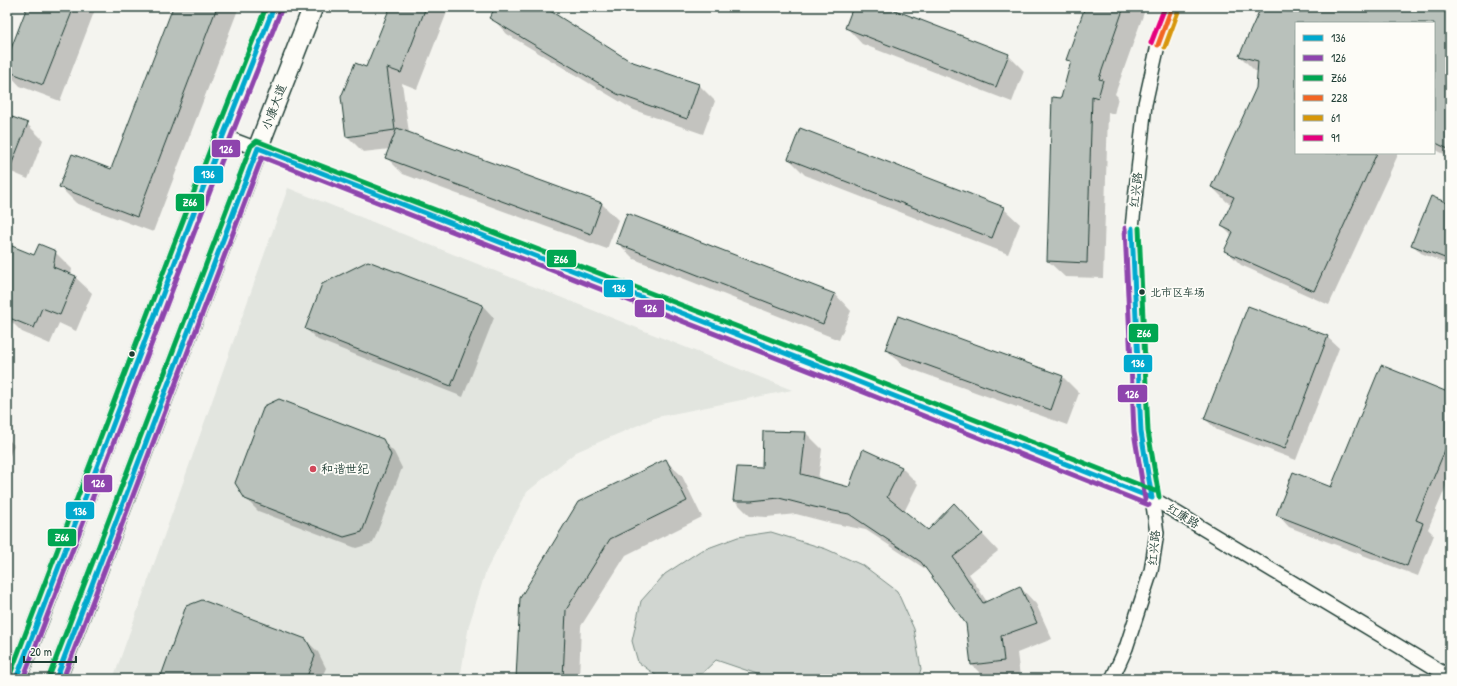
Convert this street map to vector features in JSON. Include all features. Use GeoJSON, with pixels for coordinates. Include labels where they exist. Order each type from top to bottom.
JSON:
{"type":"FeatureCollection","features":[{"type":"Feature","properties":{"kind":"main road"},"geometry":{"type":"LineString","coordinates":[[16,679],[223,136],[274,7]]}},
{"type":"Feature","properties":{"kind":"main road","name":"小康大道"},"geometry":{"type":"LineString","coordinates":[[56,679],[258,148],[314,7]]}},
{"type":"Feature","properties":{"kind":"street","name":"红兴路"},"geometry":{"type":"LineString","coordinates":[[1112,679],[1126,648],[1151,571],[1157,533],[1141,432],[1132,228],[1145,104],[1158,45],[1172,7]]}},
{"type":"Feature","properties":{"kind":"street","name":"红康路"},"geometry":{"type":"LineString","coordinates":[[223,136],[258,148],[778,350],[1152,498],[1450,677]]}},
{"type":"Feature","properties":{"kind":"shaded area"},"geometry":{"type":"Polygon","coordinates":[[[288,188],[792,390],[657,417],[576,452],[527,492],[486,571],[469,625],[460,679],[113,679],[288,188]]]}},
{"type":"Feature","properties":{"kind":"shaded area"},"geometry":{"type":"Polygon","coordinates":[[[771,532],[826,549],[864,566],[897,591],[914,629],[921,669],[918,679],[772,679],[716,660],[696,679],[661,679],[638,662],[632,641],[641,601],[665,574],[700,551],[738,537],[771,532]]]}},
{"type":"Feature","properties":{"kind":"building"},"geometry":{"type":"Polygon","coordinates":[[[27,7],[74,7],[43,85],[7,71],[7,59],[27,7]]]}},
{"type":"Feature","properties":{"kind":"building"},"geometry":{"type":"Polygon","coordinates":[[[173,7],[217,7],[137,217],[59,187],[72,154],[111,169],[173,7]]]}},
{"type":"Feature","properties":{"kind":"building"},"geometry":{"type":"Polygon","coordinates":[[[390,7],[426,7],[401,73],[387,68],[395,130],[346,137],[341,97],[355,63],[366,67],[390,7]]]}},
{"type":"Feature","properties":{"kind":"building"},"geometry":{"type":"Polygon","coordinates":[[[496,7],[544,7],[630,61],[699,84],[687,119],[617,94],[489,18],[496,7]]]}},
{"type":"Feature","properties":{"kind":"building"},"geometry":{"type":"Polygon","coordinates":[[[853,7],[887,7],[1009,54],[996,87],[845,28],[853,7]]]}},
{"type":"Feature","properties":{"kind":"building"},"geometry":{"type":"Polygon","coordinates":[[[1085,7],[1124,7],[1099,79],[1103,80],[1098,98],[1092,96],[1087,263],[1047,261],[1052,97],[1061,98],[1071,61],[1066,60],[1085,7]]]}},
{"type":"Feature","properties":{"kind":"building"},"geometry":{"type":"Polygon","coordinates":[[[1261,7],[1450,7],[1450,150],[1435,142],[1435,22],[1295,22],[1295,154],[1377,154],[1314,291],[1224,251],[1233,232],[1221,226],[1234,197],[1211,187],[1256,88],[1258,61],[1239,56],[1261,7]]]}},
{"type":"Feature","properties":{"kind":"building"},"geometry":{"type":"Polygon","coordinates":[[[7,115],[28,123],[8,173],[7,173],[7,115]]]}},
{"type":"Feature","properties":{"kind":"building"},"geometry":{"type":"Polygon","coordinates":[[[397,128],[602,203],[591,234],[385,158],[397,128]]]}},
{"type":"Feature","properties":{"kind":"building"},"geometry":{"type":"Polygon","coordinates":[[[800,128],[1004,207],[992,238],[788,159],[800,128]]]}},
{"type":"Feature","properties":{"kind":"building"},"geometry":{"type":"Polygon","coordinates":[[[1431,196],[1450,204],[1450,260],[1411,245],[1431,196]]]}},
{"type":"Feature","properties":{"kind":"building"},"geometry":{"type":"Polygon","coordinates":[[[627,213],[835,294],[823,324],[616,243],[627,213]]]}},
{"type":"Feature","properties":{"kind":"building"},"geometry":{"type":"Polygon","coordinates":[[[7,244],[34,255],[39,244],[56,251],[53,267],[76,276],[60,315],[42,308],[34,328],[7,317],[7,244]]]}},
{"type":"Feature","properties":{"kind":"building"},"geometry":{"type":"Polygon","coordinates":[[[368,261],[483,305],[451,386],[305,329],[322,284],[368,261]]]}},
{"type":"Feature","properties":{"kind":"building"},"geometry":{"type":"Polygon","coordinates":[[[1248,306],[1328,336],[1285,449],[1204,419],[1248,306]]]}},
{"type":"Feature","properties":{"kind":"building"},"geometry":{"type":"Polygon","coordinates":[[[898,316],[1063,376],[1051,410],[885,350],[898,316]]]}},
{"type":"Feature","properties":{"kind":"building"},"geometry":{"type":"Polygon","coordinates":[[[1381,365],[1450,393],[1450,438],[1416,520],[1423,523],[1407,566],[1276,515],[1293,472],[1331,487],[1381,365]]]}},
{"type":"Feature","properties":{"kind":"building","name":"和谐世纪"},"geometry":{"type":"Polygon","coordinates":[[[279,399],[383,439],[391,455],[362,532],[344,537],[245,499],[235,483],[264,406],[279,399]]]}},
{"type":"Feature","properties":{"kind":"building"},"geometry":{"type":"Polygon","coordinates":[[[763,431],[806,432],[801,474],[849,487],[863,449],[902,467],[887,497],[928,530],[954,503],[983,534],[953,557],[983,603],[1020,586],[1037,623],[1001,636],[1004,661],[971,665],[966,624],[921,562],[849,514],[779,498],[733,501],[737,467],[762,468],[763,431]]]}},
{"type":"Feature","properties":{"kind":"building"},"geometry":{"type":"Polygon","coordinates":[[[666,459],[687,501],[610,539],[566,610],[563,679],[516,679],[520,598],[578,502],[666,459]]]}},
{"type":"Feature","properties":{"kind":"building"},"geometry":{"type":"Polygon","coordinates":[[[202,600],[306,639],[315,656],[306,679],[160,679],[186,606],[202,600]]]}},
{"type":"Feature","properties":{"kind":"transit line","name":"Z66"},"geometry":{"type":"LineString","coordinates":[[9,677],[266,7]]}},
{"type":"Feature","properties":{"kind":"transit line","name":"136"},"geometry":{"type":"LineString","coordinates":[[16,679],[223,136],[274,7]]}},
{"type":"Feature","properties":{"kind":"transit line","name":"91"},"geometry":{"type":"LineString","coordinates":[[1151,43],[1165,7]]}},
{"type":"Feature","properties":{"kind":"transit line","name":"228"},"geometry":{"type":"LineString","coordinates":[[1158,45],[1172,7]]}},
{"type":"Feature","properties":{"kind":"transit line","name":"61"},"geometry":{"type":"LineString","coordinates":[[1165,47],[1179,9]]}},
{"type":"Feature","properties":{"kind":"transit line","name":"126"},"geometry":{"type":"LineString","coordinates":[[23,679],[281,10]]}},
{"type":"Feature","properties":{"kind":"transit line","name":"Z66"},"geometry":{"type":"LineString","coordinates":[[49,677],[251,146],[257,141],[839,366],[1155,491]]}},
{"type":"Feature","properties":{"kind":"transit line","name":"136"},"geometry":{"type":"LineString","coordinates":[[56,679],[258,148],[1152,498]]}},
{"type":"Feature","properties":{"kind":"transit line","name":"126"},"geometry":{"type":"LineString","coordinates":[[63,679],[262,157],[1149,505]]}},
{"type":"Feature","properties":{"kind":"transit line","name":"126"},"geometry":{"type":"LineString","coordinates":[[1125,228],[1134,432],[1145,499]]}},
{"type":"Feature","properties":{"kind":"transit line","name":"136"},"geometry":{"type":"LineString","coordinates":[[1132,228],[1141,432],[1152,498]]}},
{"type":"Feature","properties":{"kind":"transit line","name":"Z66"},"geometry":{"type":"LineString","coordinates":[[1139,228],[1148,431],[1159,497]]}},
{"type":"Feature","properties":{"kind":"place","name":"北市区车场"},"geometry":{"type":"Point","coordinates":[1142,292]}},
{"type":"Feature","properties":{"kind":"place","name":"和谐世纪"},"geometry":{"type":"Point","coordinates":[313,469]}}]}
